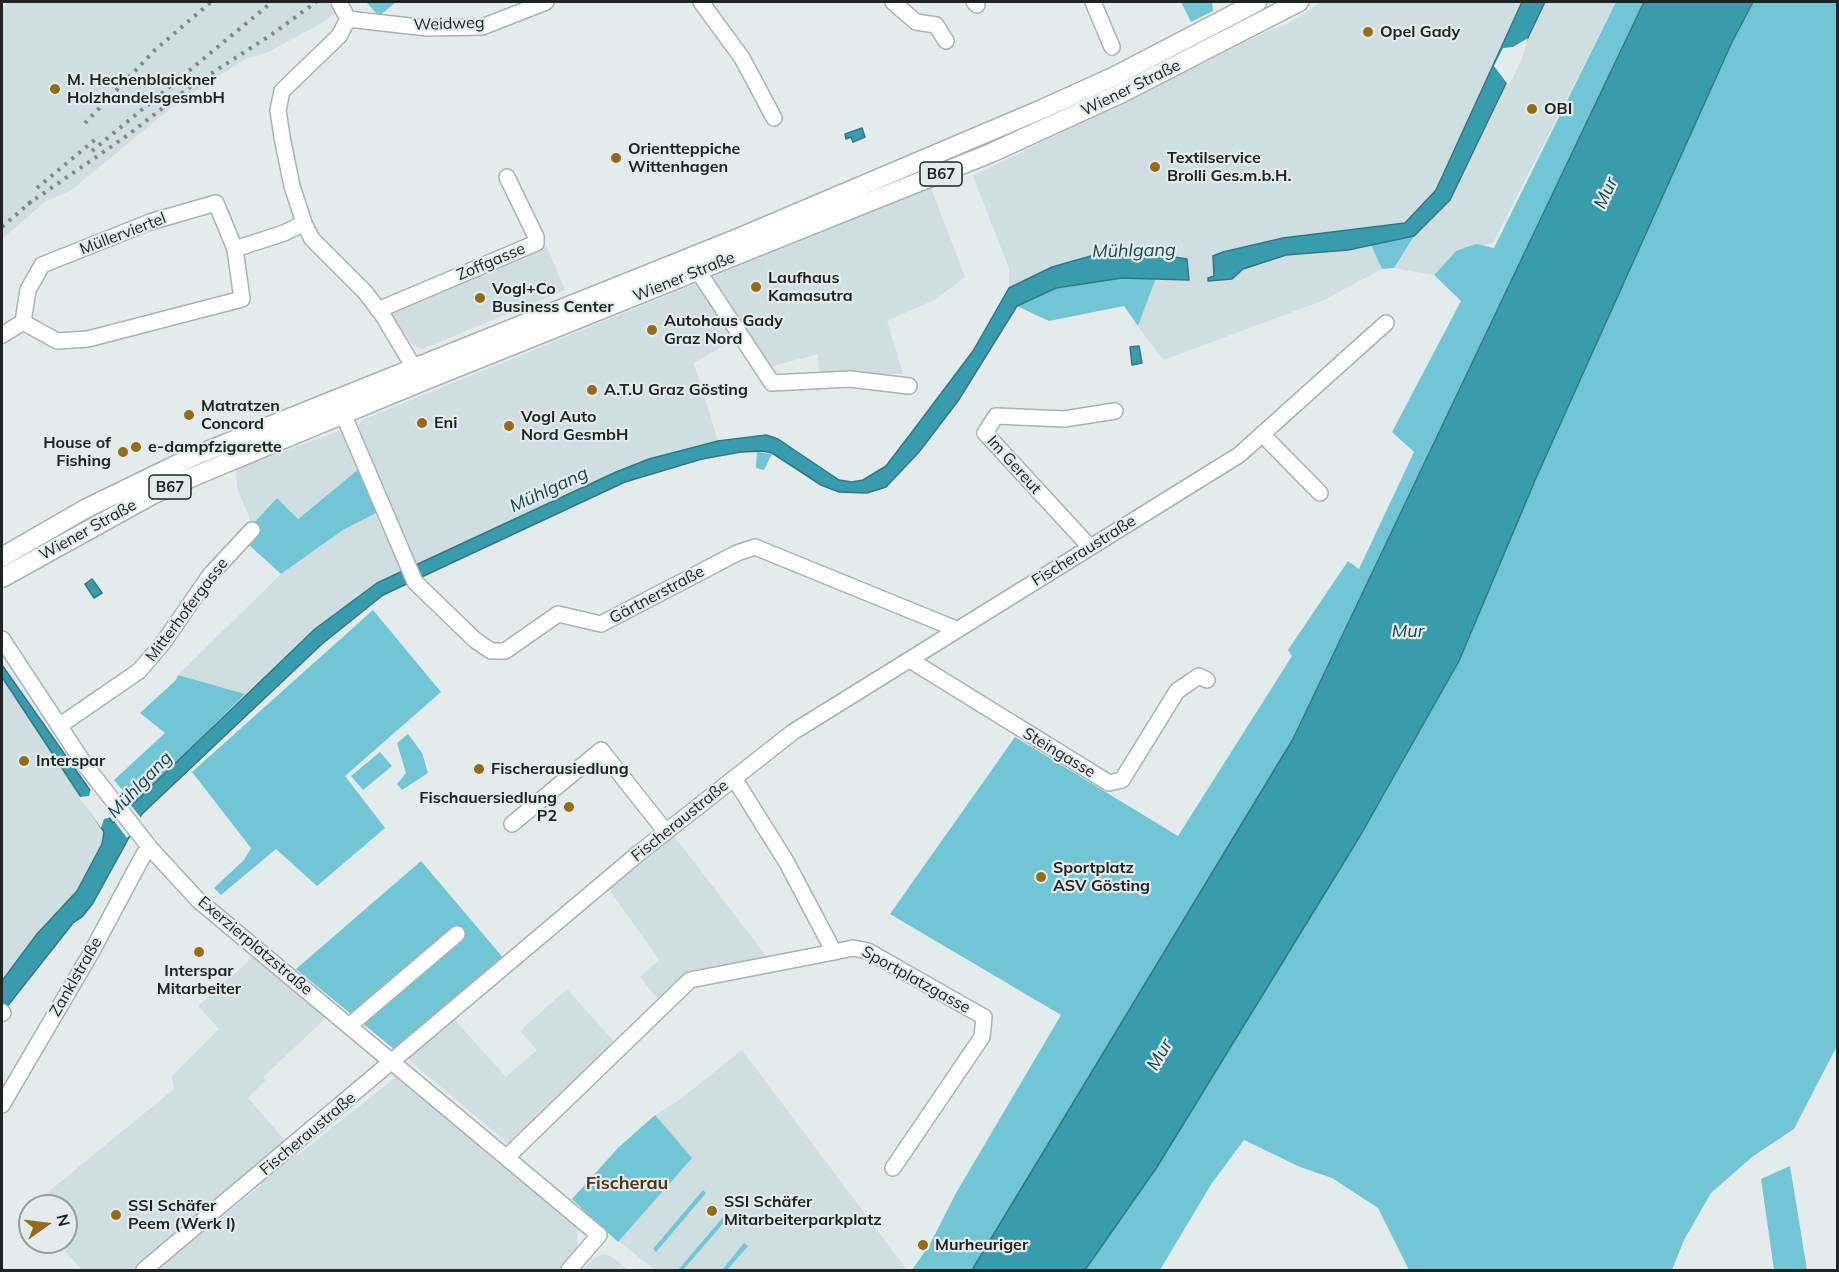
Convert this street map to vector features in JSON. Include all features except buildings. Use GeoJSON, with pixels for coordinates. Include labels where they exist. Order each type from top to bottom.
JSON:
{"type":"FeatureCollection","features":[{"type":"Feature","properties":{"kind":"main road","name":"Wiener Straße"},"geometry":{"type":"LineString","coordinates":[[2,578],[152,495],[344,416],[418,374],[1040,110],[1115,76],[1257,2]]}},
{"type":"Feature","properties":{"kind":"main road","name":"Wiener Straße"},"geometry":{"type":"LineString","coordinates":[[2,557],[85,509],[140,481],[418,374],[698,271],[1048,129],[1299,2]]}},
{"type":"Feature","properties":{"kind":"street"},"geometry":{"type":"LineString","coordinates":[[339,2],[348,19],[339,36],[282,90],[278,110],[292,186],[304,223],[312,238],[365,292],[418,374]]}},
{"type":"Feature","properties":{"kind":"street","name":"Weidweg"},"geometry":{"type":"LineString","coordinates":[[348,19],[427,28],[482,27],[546,2]]}},
{"type":"Feature","properties":{"kind":"street"},"geometry":{"type":"LineString","coordinates":[[701,2],[742,58],[774,118]]}},
{"type":"Feature","properties":{"kind":"street"},"geometry":{"type":"LineString","coordinates":[[893,2],[916,22],[936,25],[946,41]]}},
{"type":"Feature","properties":{"kind":"street"},"geometry":{"type":"LineString","coordinates":[[1093,2],[1112,47]]}},
{"type":"Feature","properties":{"kind":"street","name":"Zoffgasse"},"geometry":{"type":"LineString","coordinates":[[378,310],[536,243],[536,237],[507,177]]}},
{"type":"Feature","properties":{"kind":"street","name":"Müllerviertel"},"geometry":{"type":"LineString","coordinates":[[216,203],[235,249],[242,299],[88,339],[57,341],[23,322],[28,290],[42,265],[150,222],[216,203]]}},
{"type":"Feature","properties":{"kind":"street"},"geometry":{"type":"LineString","coordinates":[[235,249],[284,233],[304,223]]}},
{"type":"Feature","properties":{"kind":"street"},"geometry":{"type":"LineString","coordinates":[[698,271],[773,388],[850,379],[909,386]]}},
{"type":"Feature","properties":{"kind":"street"},"geometry":{"type":"LineString","coordinates":[[2,335],[23,322]]}},
{"type":"Feature","properties":{"kind":"street","name":"Fischeraustraße"},"geometry":{"type":"LineString","coordinates":[[144,1270],[666,832],[794,732],[1239,455],[1386,322]]}},
{"type":"Feature","properties":{"kind":"street","name":"Im Gereut"},"geometry":{"type":"LineString","coordinates":[[1090,547],[985,433],[996,416],[1055,419],[1116,411]]}},
{"type":"Feature","properties":{"kind":"street","name":"Gärtnerstraße"},"geometry":{"type":"LineString","coordinates":[[344,416],[406,564],[416,582],[475,640],[491,651],[499,652],[514,645],[549,618],[558,614],[602,624],[737,553],[754,547],[957,629]]}},
{"type":"Feature","properties":{"kind":"street"},"geometry":{"type":"LineString","coordinates":[[1262,434],[1320,493]]}},
{"type":"Feature","properties":{"kind":"street","name":"Mitterhofergasse"},"geometry":{"type":"LineString","coordinates":[[59,726],[139,671],[163,643],[210,575],[252,530]]}},
{"type":"Feature","properties":{"kind":"street","name":"Exerzierplatzstraße"},"geometry":{"type":"LineString","coordinates":[[2,639],[59,726],[121,812],[151,849],[216,917],[350,1025],[599,1235],[569,1270]]}},
{"type":"Feature","properties":{"kind":"street","name":"Steingasse"},"geometry":{"type":"LineString","coordinates":[[910,660],[1109,783],[1122,780],[1178,691],[1199,676],[1207,680]]}},
{"type":"Feature","properties":{"kind":"street"},"geometry":{"type":"LineString","coordinates":[[512,824],[601,750],[666,832]]}},
{"type":"Feature","properties":{"kind":"street"},"geometry":{"type":"LineString","coordinates":[[507,1157],[690,980],[834,952],[787,863],[734,778]]}},
{"type":"Feature","properties":{"kind":"street","name":"Zanklstraße"},"geometry":{"type":"LineString","coordinates":[[2,1105],[91,953],[144,854],[151,849]]}},
{"type":"Feature","properties":{"kind":"street"},"geometry":{"type":"LineString","coordinates":[[350,1025],[458,934]]}},
{"type":"Feature","properties":{"kind":"street","name":"Sportplatzgasse"},"geometry":{"type":"LineString","coordinates":[[834,952],[854,948],[868,951],[984,1017],[982,1037],[893,1168]]}},
{"type":"Feature","properties":{"kind":"shaded area"},"geometry":{"type":"Polygon","coordinates":[[[7,2],[351,2],[320,24],[268,52],[245,59],[176,104],[70,191],[45,202],[2,239],[2,9],[7,2]]]}},
{"type":"Feature","properties":{"kind":"shaded area"},"geometry":{"type":"Polygon","coordinates":[[[366,2],[396,2],[379,16],[366,2]]]}},
{"type":"Feature","properties":{"kind":"shaded area"},"geometry":{"type":"Polygon","coordinates":[[[1181,2],[1212,2],[1213,11],[1191,22],[1181,2]]]}},
{"type":"Feature","properties":{"kind":"shaded area"},"geometry":{"type":"Polygon","coordinates":[[[1321,2],[1522,2],[1436,190],[1405,223],[1283,238],[1243,269],[1286,255],[1348,250],[1371,245],[1382,269],[1322,301],[1163,360],[1138,326],[1156,278],[1052,267],[1009,288],[1009,268],[973,176],[1270,30],[1288,24],[1321,2]]]}},
{"type":"Feature","properties":{"kind":"shaded area"},"geometry":{"type":"Polygon","coordinates":[[[1545,2],[1616,2],[1493,243],[1473,249],[1456,250],[1434,275],[1394,268],[1414,236],[1450,200],[1545,2]]]}},
{"type":"Feature","properties":{"kind":"shaded area"},"geometry":{"type":"Polygon","coordinates":[[[1616,2],[1644,2],[1293,739],[972,1270],[912,1270],[930,1244],[956,1193],[1061,1015],[890,914],[1015,737],[1178,836],[1292,656],[1288,650],[1348,561],[1359,569],[1414,452],[1392,432],[1461,301],[1434,275],[1456,251],[1476,244],[1494,248],[1616,2]]]}},
{"type":"Feature","properties":{"kind":"shaded area"},"geometry":{"type":"Polygon","coordinates":[[[1753,2],[1837,2],[1838,1044],[1794,1129],[1752,1157],[1711,1193],[1684,1240],[1672,1270],[1409,1270],[1378,1208],[1332,1178],[1300,1167],[1244,1140],[1212,1183],[1160,1270],[1085,1270],[1157,1167],[1360,836],[1459,661],[1536,478],[1732,42],[1753,2]]]}},
{"type":"Feature","properties":{"kind":"shaded area"},"geometry":{"type":"Polygon","coordinates":[[[931,188],[965,277],[936,299],[887,321],[903,374],[819,374],[818,354],[754,371],[735,339],[694,363],[718,441],[649,459],[616,472],[414,566],[355,432],[362,420],[931,188]]]}},
{"type":"Feature","properties":{"kind":"shaded area"},"geometry":{"type":"Polygon","coordinates":[[[1414,236],[1394,268],[1382,269],[1371,245],[1414,236]]]}},
{"type":"Feature","properties":{"kind":"shaded area","name":"Vogl+Co Business Center"},"geometry":{"type":"Polygon","coordinates":[[[546,245],[565,290],[422,349],[412,344],[390,313],[395,305],[546,245]]]}},
{"type":"Feature","properties":{"kind":"shaded area"},"geometry":{"type":"Polygon","coordinates":[[[1122,278],[1156,278],[1138,326],[1124,306],[1049,321],[1017,306],[1056,288],[1122,278]]]}},
{"type":"Feature","properties":{"kind":"shaded area"},"geometry":{"type":"Polygon","coordinates":[[[339,431],[343,432],[360,468],[297,519],[287,506],[250,527],[249,516],[237,488],[236,469],[339,431]]]}},
{"type":"Feature","properties":{"kind":"shaded area"},"geometry":{"type":"Polygon","coordinates":[[[757,452],[772,454],[764,470],[756,468],[757,452]]]}},
{"type":"Feature","properties":{"kind":"shaded area"},"geometry":{"type":"Polygon","coordinates":[[[360,468],[376,513],[343,530],[281,574],[249,545],[258,533],[253,524],[277,498],[298,519],[360,468]]]}},
{"type":"Feature","properties":{"kind":"shaded area"},"geometry":{"type":"Polygon","coordinates":[[[376,513],[402,572],[316,629],[245,694],[178,675],[281,574],[343,530],[376,513]]]}},
{"type":"Feature","properties":{"kind":"shaded area"},"geometry":{"type":"Polygon","coordinates":[[[373,610],[441,692],[345,776],[385,828],[317,886],[276,849],[221,895],[214,888],[244,860],[251,848],[192,772],[373,610]]]}},
{"type":"Feature","properties":{"kind":"shaded area"},"geometry":{"type":"Polygon","coordinates":[[[178,675],[245,694],[134,804],[114,780],[165,733],[140,713],[176,680],[178,675]]]}},
{"type":"Feature","properties":{"kind":"shaded area"},"geometry":{"type":"Polygon","coordinates":[[[2,677],[104,832],[102,844],[77,891],[37,934],[2,981],[2,677]]]}},
{"type":"Feature","properties":{"kind":"shaded area"},"geometry":{"type":"Polygon","coordinates":[[[408,734],[422,753],[428,773],[402,790],[397,784],[406,773],[397,743],[408,734]]]}},
{"type":"Feature","properties":{"kind":"shaded area"},"geometry":{"type":"Polygon","coordinates":[[[380,752],[392,766],[363,790],[351,776],[380,752]]]}},
{"type":"Feature","properties":{"kind":"shaded area"},"geometry":{"type":"Polygon","coordinates":[[[674,836],[767,957],[693,975],[660,1002],[640,977],[659,960],[609,889],[674,836]]]}},
{"type":"Feature","properties":{"kind":"shaded area"},"geometry":{"type":"Polygon","coordinates":[[[421,861],[505,960],[394,1049],[296,969],[421,861]]]}},
{"type":"Feature","properties":{"kind":"shaded area"},"geometry":{"type":"Polygon","coordinates":[[[253,957],[327,1017],[263,1077],[266,1080],[248,1098],[298,1155],[396,1077],[578,1226],[577,1250],[559,1270],[82,1270],[68,1254],[78,1254],[78,1194],[46,1194],[174,1089],[172,1076],[219,1029],[198,1006],[253,957]],[[250,1173],[200,1215],[210,1227],[261,1185],[250,1173]]]}},
{"type":"Feature","properties":{"kind":"shaded area"},"geometry":{"type":"Polygon","coordinates":[[[567,989],[617,1045],[509,1144],[410,1061],[399,1047],[445,1009],[506,1077],[537,1050],[520,1031],[567,989]]]}},
{"type":"Feature","properties":{"kind":"shaded area"},"geometry":{"type":"Polygon","coordinates":[[[742,1050],[907,1270],[655,1270],[597,1224],[572,1199],[618,1148],[655,1115],[678,1101],[742,1050]]]}},
{"type":"Feature","properties":{"kind":"shaded area"},"geometry":{"type":"Polygon","coordinates":[[[655,1115],[692,1158],[618,1242],[572,1199],[618,1148],[655,1115]]]}},
{"type":"Feature","properties":{"kind":"shaded area"},"geometry":{"type":"Polygon","coordinates":[[[1790,1166],[1807,1270],[1774,1270],[1761,1179],[1790,1166]]]}},
{"type":"Feature","properties":{"kind":"shaded area"},"geometry":{"type":"Polygon","coordinates":[[[703,1190],[706,1193],[656,1252],[653,1249],[703,1190]]]}},
{"type":"Feature","properties":{"kind":"shaded area"},"geometry":{"type":"Polygon","coordinates":[[[725,1215],[728,1218],[683,1270],[678,1270],[725,1215]]]}},
{"type":"Feature","properties":{"kind":"shaded area"},"geometry":{"type":"Polygon","coordinates":[[[744,1243],[748,1246],[727,1270],[722,1270],[744,1243]]]}},
{"type":"Feature","properties":{"kind":"shaded area"},"geometry":{"type":"Polygon","coordinates":[[[603,1254],[611,1256],[628,1270],[583,1270],[594,1258],[603,1254]]]}},
{"type":"Feature","properties":{"kind":"water"},"geometry":{"type":"Polygon","coordinates":[[[1522,2],[1545,2],[1450,200],[1414,236],[1348,250],[1286,255],[1243,269],[1232,279],[1208,281],[1208,278],[1214,276],[1213,256],[1223,252],[1283,238],[1405,223],[1436,190],[1522,2]]]}},
{"type":"Feature","properties":{"kind":"water","name":"Mur"},"geometry":{"type":"Polygon","coordinates":[[[1644,2],[1753,2],[1732,42],[1536,478],[1459,661],[1360,836],[1157,1167],[1085,1270],[972,1270],[1293,739],[1644,2]]]}},
{"type":"Feature","properties":{"kind":"water"},"geometry":{"type":"Polygon","coordinates":[[[862,128],[865,137],[853,142],[851,137],[846,139],[845,134],[862,128]]]}},
{"type":"Feature","properties":{"kind":"water","name":"Mühlgang"},"geometry":{"type":"Polygon","coordinates":[[[1136,251],[1187,259],[1189,280],[1122,278],[1056,288],[1017,306],[958,401],[919,452],[886,487],[867,493],[839,492],[821,485],[772,453],[763,451],[741,452],[702,459],[625,482],[383,595],[322,644],[142,814],[93,903],[82,917],[73,923],[2,1013],[2,981],[37,934],[77,891],[102,844],[104,832],[2,677],[2,665],[113,823],[315,629],[377,583],[616,472],[649,459],[718,441],[766,435],[778,439],[839,480],[852,482],[863,480],[886,466],[909,436],[973,351],[1009,288],[1052,267],[1098,254],[1136,251]]]}},
{"type":"Feature","properties":{"kind":"water"},"geometry":{"type":"Polygon","coordinates":[[[1139,346],[1142,363],[1132,365],[1130,347],[1139,346]]]}},
{"type":"Feature","properties":{"kind":"water"},"geometry":{"type":"Polygon","coordinates":[[[92,579],[102,593],[94,598],[85,584],[92,579]]]}},
{"type":"Feature","properties":{"kind":"pier"},"geometry":{"type":"Polygon","coordinates":[[[1528,38],[1522,59],[1509,86],[1494,66],[1503,48],[1513,47],[1528,38]]]}},
{"type":"Feature","properties":{"kind":"pier"},"geometry":{"type":"Polygon","coordinates":[[[91,788],[113,818],[130,804],[142,819],[127,838],[111,817],[104,819],[101,828],[79,797],[89,796],[91,788]]]}},
{"type":"Feature","properties":{"kind":"railway"},"geometry":{"type":"LineString","coordinates":[[85,123],[155,50],[211,2]]}},
{"type":"Feature","properties":{"kind":"railway"},"geometry":{"type":"LineString","coordinates":[[92,151],[272,2]]}},
{"type":"Feature","properties":{"kind":"railway"},"geometry":{"type":"LineString","coordinates":[[28,204],[128,135],[187,89],[271,35],[316,2]]}},
{"type":"Feature","properties":{"kind":"railway"},"geometry":{"type":"LineString","coordinates":[[37,188],[97,138]]}},
{"type":"Feature","properties":{"kind":"railway"},"geometry":{"type":"LineString","coordinates":[[2,227],[34,199]]}},
{"type":"Feature","properties":{"kind":"place","name":"Opel Gady"},"geometry":{"type":"Point","coordinates":[1368,32]}},
{"type":"Feature","properties":{"kind":"place","name":"M. Hechenblaickner HolzhandelsgesmbH"},"geometry":{"type":"Point","coordinates":[55,89]}},
{"type":"Feature","properties":{"kind":"place","name":"OBI"},"geometry":{"type":"Point","coordinates":[1532,109]}},
{"type":"Feature","properties":{"kind":"place","name":"Orientteppiche Wittenhagen"},"geometry":{"type":"Point","coordinates":[616,158]}},
{"type":"Feature","properties":{"kind":"place","name":"Textilservice Brolli Ges.m.b.H."},"geometry":{"type":"Point","coordinates":[1155,167]}},
{"type":"Feature","properties":{"kind":"place","name":"Laufhaus Kamasutra"},"geometry":{"type":"Point","coordinates":[756,287]}},
{"type":"Feature","properties":{"kind":"place","name":"Vogl+Co Business Center"},"geometry":{"type":"Point","coordinates":[480,298]}},
{"type":"Feature","properties":{"kind":"place","name":"Autohaus Gady Graz Nord"},"geometry":{"type":"Point","coordinates":[652,330]}},
{"type":"Feature","properties":{"kind":"place","name":"A.T.U Graz Gösting"},"geometry":{"type":"Point","coordinates":[592,390]}},
{"type":"Feature","properties":{"kind":"place","name":"Matratzen Concord"},"geometry":{"type":"Point","coordinates":[189,415]}},
{"type":"Feature","properties":{"kind":"place","name":"Eni"},"geometry":{"type":"Point","coordinates":[422,423]}},
{"type":"Feature","properties":{"kind":"place","name":"Vogl Auto Nord GesmbH"},"geometry":{"type":"Point","coordinates":[509,426]}},
{"type":"Feature","properties":{"kind":"place","name":"e-dampfzigarette"},"geometry":{"type":"Point","coordinates":[136,447]}},
{"type":"Feature","properties":{"kind":"place","name":"House of Fishing"},"geometry":{"type":"Point","coordinates":[123,452]}},
{"type":"Feature","properties":{"kind":"place","name":"Interspar"},"geometry":{"type":"Point","coordinates":[24,761]}},
{"type":"Feature","properties":{"kind":"place","name":"Fischerausiedlung"},"geometry":{"type":"Point","coordinates":[479,769]}},
{"type":"Feature","properties":{"kind":"place","name":"Fischauersiedlung P2"},"geometry":{"type":"Point","coordinates":[569,807]}},
{"type":"Feature","properties":{"kind":"place","name":"Sportplatz ASV Gösting"},"geometry":{"type":"Point","coordinates":[1041,877]}},
{"type":"Feature","properties":{"kind":"place","name":"Interspar Mitarbeiter"},"geometry":{"type":"Point","coordinates":[199,952]}},
{"type":"Feature","properties":{"kind":"place","name":"SSI Schäfer Mitarbeiterparkplatz"},"geometry":{"type":"Point","coordinates":[712,1211]}},
{"type":"Feature","properties":{"kind":"place","name":"SSI Schäfer Peem (Werk I)"},"geometry":{"type":"Point","coordinates":[116,1215]}},
{"type":"Feature","properties":{"kind":"place","name":"Murheuriger"},"geometry":{"type":"Point","coordinates":[923,1245]}},
{"type":"Feature","properties":{"kind":"district","name":"Fischerau"},"geometry":{"type":"Point","coordinates":[627,1184]}}]}
